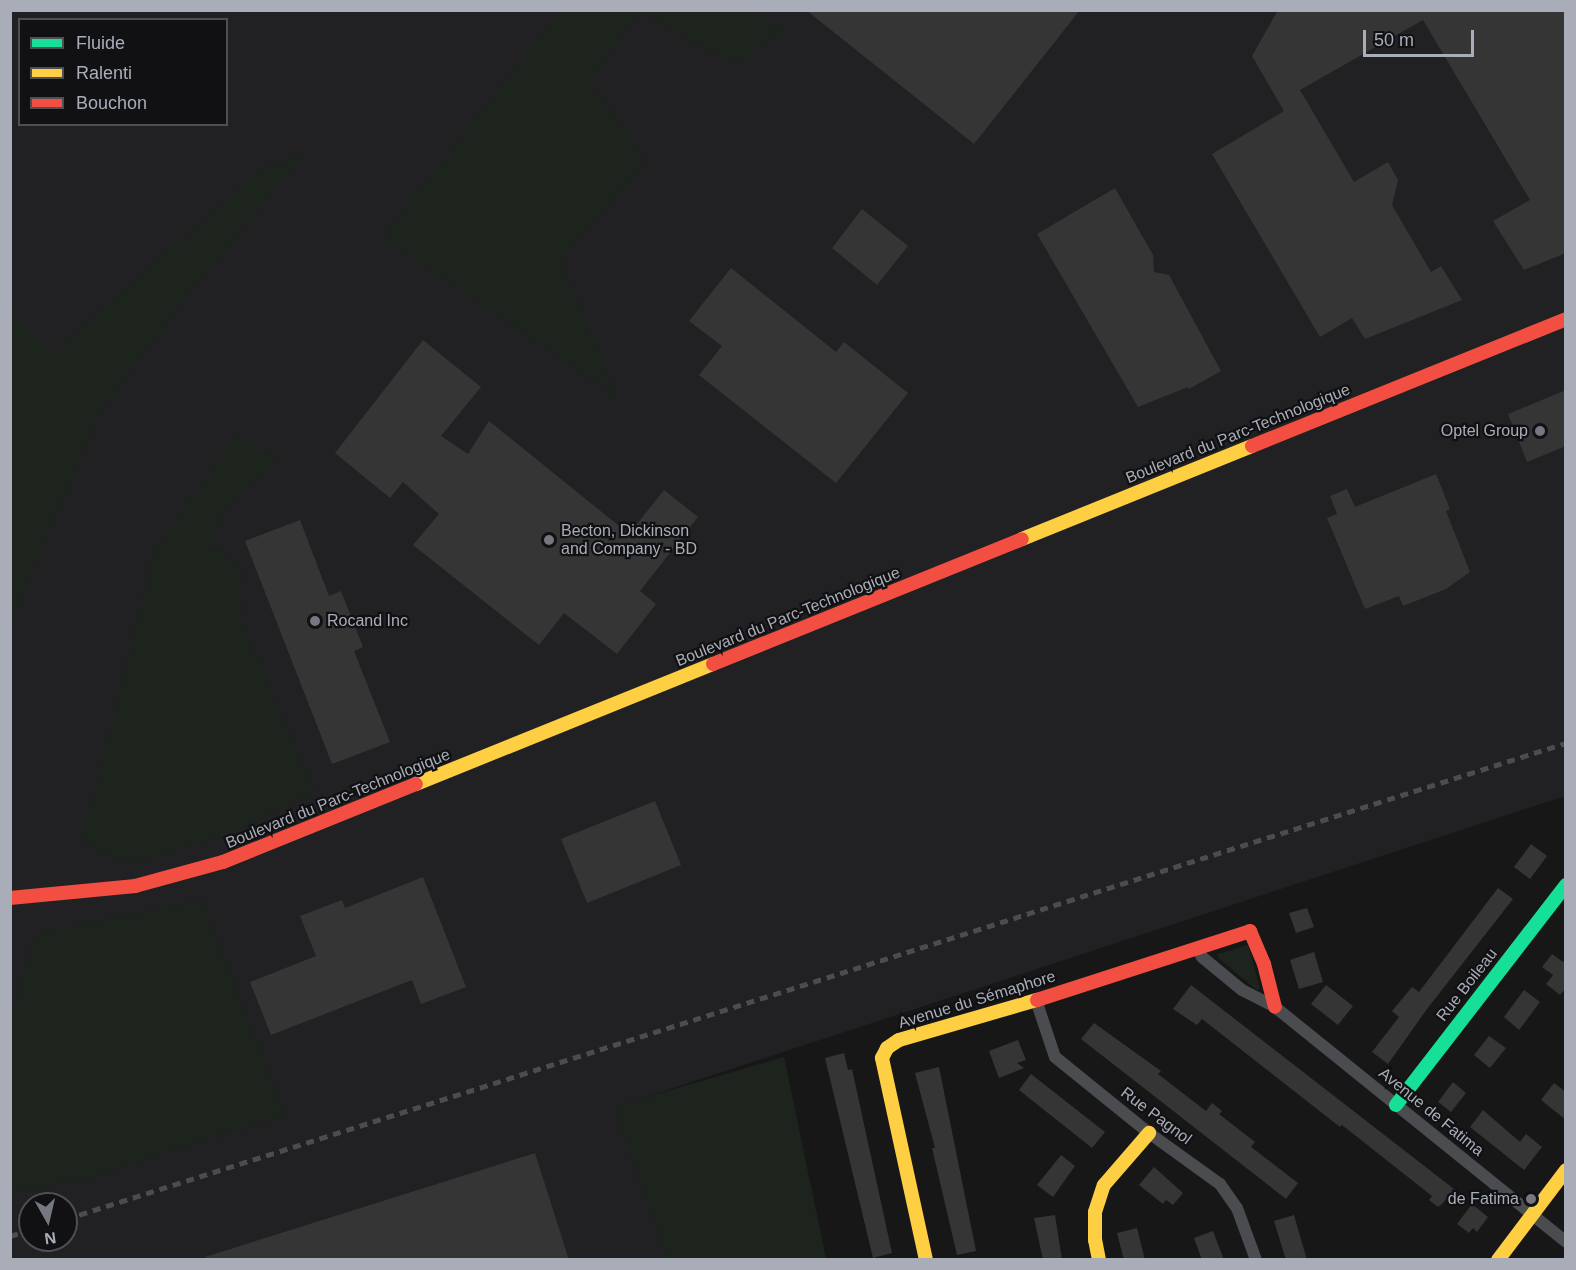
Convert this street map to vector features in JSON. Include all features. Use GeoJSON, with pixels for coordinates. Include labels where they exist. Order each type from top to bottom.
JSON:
{"type":"FeatureCollection","features":[{"type":"Feature","properties":{"kind":"street","name":"Boulevard du Parc-Technologique"},"geometry":{"type":"LineString","coordinates":[[10,898],[83,893],[135,886],[183,875],[259,849],[1566,319]]}},
{"type":"Feature","properties":{"kind":"street","name":"Rue Boileau"},"geometry":{"type":"LineString","coordinates":[[1396,1105],[1566,885]]}},
{"type":"Feature","properties":{"kind":"street","name":"Avenue du Sémaphore"},"geometry":{"type":"LineString","coordinates":[[926,1260],[882,1058],[887,1048],[899,1040],[1036,1000],[1250,931],[1264,964],[1275,1007]]}},
{"type":"Feature","properties":{"kind":"street","name":"Avenue de Fatima"},"geometry":{"type":"LineString","coordinates":[[1197,948],[1202,957],[1242,990],[1275,1007],[1566,1242]]}},
{"type":"Feature","properties":{"kind":"street","name":"Rue Pagnol"},"geometry":{"type":"LineString","coordinates":[[1036,1000],[1055,1057],[1149,1133],[1220,1184],[1237,1208],[1256,1260]]}},
{"type":"Feature","properties":{"kind":"street"},"geometry":{"type":"LineString","coordinates":[[1099,1260],[1095,1239],[1095,1212],[1104,1185],[1149,1133]]}},
{"type":"Feature","properties":{"kind":"street"},"geometry":{"type":"LineString","coordinates":[[1498,1260],[1566,1170]]}},
{"type":"Feature","properties":{"kind":"shaded area"},"geometry":{"type":"Polygon","coordinates":[[[10,11],[1565,11],[1565,796],[646,1097],[784,1057],[826,1259],[11,1259],[10,11]]]}},
{"type":"Feature","properties":{"kind":"shaded area"},"geometry":{"type":"Polygon","coordinates":[[[560,11],[752,11],[783,31],[736,64],[640,12],[589,81],[646,161],[560,260],[618,397],[383,237],[560,11]]]}},
{"type":"Feature","properties":{"kind":"shaded area"},"geometry":{"type":"Polygon","coordinates":[[[306,152],[172,315],[101,411],[11,620],[11,312],[52,353],[260,170],[306,152]]]}},
{"type":"Feature","properties":{"kind":"shaded area"},"geometry":{"type":"Polygon","coordinates":[[[236,434],[279,460],[226,507],[212,544],[240,565],[242,623],[314,791],[231,833],[127,864],[80,840],[100,771],[153,555],[236,434]]]}},
{"type":"Feature","properties":{"kind":"shaded area"},"geometry":{"type":"Polygon","coordinates":[[[202,900],[285,1115],[82,1180],[11,1192],[11,1015],[36,933],[202,900]]]}},
{"type":"Feature","properties":{"kind":"shaded area"},"geometry":{"type":"Polygon","coordinates":[[[1248,945],[1260,989],[1257,990],[1218,958],[1217,954],[1248,945]]]}},
{"type":"Feature","properties":{"kind":"shaded area"},"geometry":{"type":"Polygon","coordinates":[[[784,1057],[826,1259],[667,1259],[614,1108],[784,1057]]]}},
{"type":"Feature","properties":{"kind":"building"},"geometry":{"type":"Polygon","coordinates":[[[806,10],[1080,10],[974,144],[806,10]]]}},
{"type":"Feature","properties":{"kind":"building"},"geometry":{"type":"Polygon","coordinates":[[[1278,10],[1566,10],[1566,253],[1524,270],[1493,221],[1530,200],[1423,20],[1300,90],[1354,182],[1388,162],[1398,180],[1392,205],[1431,272],[1441,266],[1462,300],[1365,339],[1352,318],[1320,337],[1212,154],[1284,111],[1252,56],[1278,10]]]}},
{"type":"Feature","properties":{"kind":"building"},"geometry":{"type":"Polygon","coordinates":[[[1115,188],[1153,255],[1154,272],[1169,275],[1221,371],[1189,389],[1188,387],[1138,407],[1037,234],[1115,188]]]}},
{"type":"Feature","properties":{"kind":"building"},"geometry":{"type":"Polygon","coordinates":[[[862,209],[908,246],[877,285],[832,248],[862,209]]]}},
{"type":"Feature","properties":{"kind":"building"},"geometry":{"type":"Polygon","coordinates":[[[731,268],[836,352],[844,342],[908,393],[836,483],[699,375],[722,346],[689,321],[731,268]]]}},
{"type":"Feature","properties":{"kind":"building","name":"Becton, Dickinson and Company - BD"},"geometry":{"type":"Polygon","coordinates":[[[423,340],[481,387],[441,436],[468,454],[489,421],[629,534],[664,490],[698,517],[640,591],[656,604],[617,654],[564,613],[539,645],[413,545],[439,514],[403,482],[390,498],[335,453],[423,340]]]}},
{"type":"Feature","properties":{"kind":"building","name":"Optel Group"},"geometry":{"type":"Polygon","coordinates":[[[1566,390],[1566,446],[1527,462],[1508,414],[1566,390]]]}},
{"type":"Feature","properties":{"kind":"building"},"geometry":{"type":"Polygon","coordinates":[[[1436,474],[1450,509],[1446,511],[1470,572],[1446,589],[1403,606],[1399,596],[1365,609],[1327,518],[1337,514],[1330,496],[1347,489],[1355,507],[1436,474]]]}},
{"type":"Feature","properties":{"kind":"building","name":"Rocand Inc"},"geometry":{"type":"Polygon","coordinates":[[[300,520],[329,596],[341,591],[363,647],[354,651],[390,742],[332,764],[245,541],[300,520]]]}},
{"type":"Feature","properties":{"kind":"building"},"geometry":{"type":"Polygon","coordinates":[[[655,801],[681,865],[587,903],[561,839],[655,801]]]}},
{"type":"Feature","properties":{"kind":"building"},"geometry":{"type":"Polygon","coordinates":[[[1531,844],[1547,856],[1530,879],[1514,867],[1531,844]]]}},
{"type":"Feature","properties":{"kind":"building"},"geometry":{"type":"Polygon","coordinates":[[[423,877],[466,987],[421,1004],[412,980],[271,1035],[250,982],[316,956],[300,916],[342,900],[345,908],[423,877]]]}},
{"type":"Feature","properties":{"kind":"building"},"geometry":{"type":"Polygon","coordinates":[[[1498,888],[1513,899],[1427,1009],[1388,1064],[1372,1052],[1399,1017],[1392,1011],[1412,987],[1419,992],[1498,888]]]}},
{"type":"Feature","properties":{"kind":"building"},"geometry":{"type":"Polygon","coordinates":[[[1307,908],[1314,927],[1296,933],[1289,913],[1307,908]]]}},
{"type":"Feature","properties":{"kind":"building"},"geometry":{"type":"Polygon","coordinates":[[[1314,952],[1323,982],[1299,989],[1290,960],[1314,952]]]}},
{"type":"Feature","properties":{"kind":"building"},"geometry":{"type":"Polygon","coordinates":[[[1552,954],[1563,962],[1566,959],[1566,988],[1560,995],[1546,984],[1553,975],[1542,967],[1552,954]]]}},
{"type":"Feature","properties":{"kind":"building"},"geometry":{"type":"Polygon","coordinates":[[[1191,985],[1454,1189],[1442,1204],[1438,1207],[1429,1200],[1432,1196],[1202,1019],[1197,1025],[1173,1009],[1191,985]]]}},
{"type":"Feature","properties":{"kind":"building"},"geometry":{"type":"Polygon","coordinates":[[[1326,985],[1353,1006],[1338,1025],[1311,1004],[1326,985]]]}},
{"type":"Feature","properties":{"kind":"building"},"geometry":{"type":"Polygon","coordinates":[[[1524,990],[1540,1002],[1519,1030],[1504,1017],[1524,990]]]}},
{"type":"Feature","properties":{"kind":"building"},"geometry":{"type":"Polygon","coordinates":[[[1094,1023],[1161,1071],[1158,1074],[1206,1111],[1212,1103],[1222,1111],[1219,1114],[1255,1142],[1251,1147],[1298,1183],[1286,1199],[1081,1039],[1094,1023]]]}},
{"type":"Feature","properties":{"kind":"building"},"geometry":{"type":"Polygon","coordinates":[[[1489,1036],[1506,1048],[1490,1068],[1474,1055],[1489,1036]]]}},
{"type":"Feature","properties":{"kind":"building"},"geometry":{"type":"Polygon","coordinates":[[[1018,1040],[1026,1060],[1017,1063],[1024,1068],[999,1078],[989,1051],[1018,1040]]]}},
{"type":"Feature","properties":{"kind":"building"},"geometry":{"type":"Polygon","coordinates":[[[844,1053],[848,1070],[852,1069],[892,1253],[873,1258],[825,1058],[844,1053]]]}},
{"type":"Feature","properties":{"kind":"building"},"geometry":{"type":"Polygon","coordinates":[[[939,1067],[976,1251],[957,1255],[932,1148],[935,1148],[915,1073],[939,1067]]]}},
{"type":"Feature","properties":{"kind":"building"},"geometry":{"type":"Polygon","coordinates":[[[1031,1074],[1105,1132],[1092,1148],[1019,1090],[1031,1074]]]}},
{"type":"Feature","properties":{"kind":"building"},"geometry":{"type":"Polygon","coordinates":[[[1453,1082],[1466,1093],[1451,1112],[1438,1102],[1453,1082]]]}},
{"type":"Feature","properties":{"kind":"building"},"geometry":{"type":"Polygon","coordinates":[[[1554,1083],[1566,1092],[1566,1120],[1541,1100],[1554,1083]]]}},
{"type":"Feature","properties":{"kind":"building"},"geometry":{"type":"Polygon","coordinates":[[[1483,1110],[1520,1142],[1526,1134],[1542,1147],[1524,1170],[1470,1127],[1483,1110]]]}},
{"type":"Feature","properties":{"kind":"building"},"geometry":{"type":"Polygon","coordinates":[[[535,1153],[569,1260],[206,1260],[205,1257],[535,1153]]]}},
{"type":"Feature","properties":{"kind":"building"},"geometry":{"type":"Polygon","coordinates":[[[1061,1155],[1075,1166],[1053,1197],[1037,1185],[1061,1155]]]}},
{"type":"Feature","properties":{"kind":"building"},"geometry":{"type":"Polygon","coordinates":[[[1154,1167],[1183,1193],[1173,1205],[1166,1200],[1163,1204],[1139,1185],[1154,1167]]]}},
{"type":"Feature","properties":{"kind":"building"},"geometry":{"type":"Polygon","coordinates":[[[1472,1204],[1488,1217],[1477,1232],[1473,1228],[1469,1233],[1457,1224],[1472,1204]]]}},
{"type":"Feature","properties":{"kind":"building"},"geometry":{"type":"Polygon","coordinates":[[[1055,1215],[1062,1260],[1043,1260],[1034,1218],[1055,1215]]]}},
{"type":"Feature","properties":{"kind":"building"},"geometry":{"type":"Polygon","coordinates":[[[1294,1215],[1307,1260],[1286,1260],[1274,1221],[1294,1215]]]}},
{"type":"Feature","properties":{"kind":"building"},"geometry":{"type":"Polygon","coordinates":[[[1137,1228],[1145,1260],[1124,1260],[1117,1233],[1137,1228]]]}},
{"type":"Feature","properties":{"kind":"building"},"geometry":{"type":"Polygon","coordinates":[[[1213,1231],[1224,1260],[1202,1260],[1194,1238],[1213,1231]]]}},
{"type":"Feature","properties":{"kind":"railway"},"geometry":{"type":"LineString","coordinates":[[78,1215],[1566,743]]}},
{"type":"Feature","properties":{"kind":"railway"},"geometry":{"type":"LineString","coordinates":[[10,1236],[18,1234]]}},
{"type":"Feature","properties":{"kind":"traffic: fast"},"geometry":{"type":"LineString","coordinates":[[1396,1105],[1566,885]]}},
{"type":"Feature","properties":{"kind":"traffic: slow"},"geometry":{"type":"LineString","coordinates":[[1022,539],[1252,446]]}},
{"type":"Feature","properties":{"kind":"traffic: slow"},"geometry":{"type":"LineString","coordinates":[[416,784],[713,664]]}},
{"type":"Feature","properties":{"kind":"traffic: slow"},"geometry":{"type":"LineString","coordinates":[[926,1260],[882,1058],[887,1048],[899,1040],[1037,1000]]}},
{"type":"Feature","properties":{"kind":"traffic: slow"},"geometry":{"type":"LineString","coordinates":[[1099,1260],[1095,1240],[1095,1212],[1104,1185],[1149,1133]]}},
{"type":"Feature","properties":{"kind":"traffic: slow"},"geometry":{"type":"LineString","coordinates":[[1498,1260],[1566,1170]]}},
{"type":"Feature","properties":{"kind":"traffic: jam"},"geometry":{"type":"LineString","coordinates":[[1252,446],[1566,319]]}},
{"type":"Feature","properties":{"kind":"traffic: jam"},"geometry":{"type":"LineString","coordinates":[[713,664],[1022,539]]}},
{"type":"Feature","properties":{"kind":"traffic: jam"},"geometry":{"type":"LineString","coordinates":[[10,898],[135,886],[223,862],[416,784]]}},
{"type":"Feature","properties":{"kind":"traffic: jam"},"geometry":{"type":"LineString","coordinates":[[1037,1000],[1250,931],[1264,964],[1275,1007]]}},
{"type":"Feature","properties":{"kind":"place","name":"Optel Group"},"geometry":{"type":"Point","coordinates":[1540,431]}},
{"type":"Feature","properties":{"kind":"place","name":"Becton, Dickinson and Company - BD"},"geometry":{"type":"Point","coordinates":[549,540]}},
{"type":"Feature","properties":{"kind":"place","name":"Rocand Inc"},"geometry":{"type":"Point","coordinates":[315,621]}},
{"type":"Feature","properties":{"kind":"place","name":"de Fatima"},"geometry":{"type":"Point","coordinates":[1531,1199]}}]}
